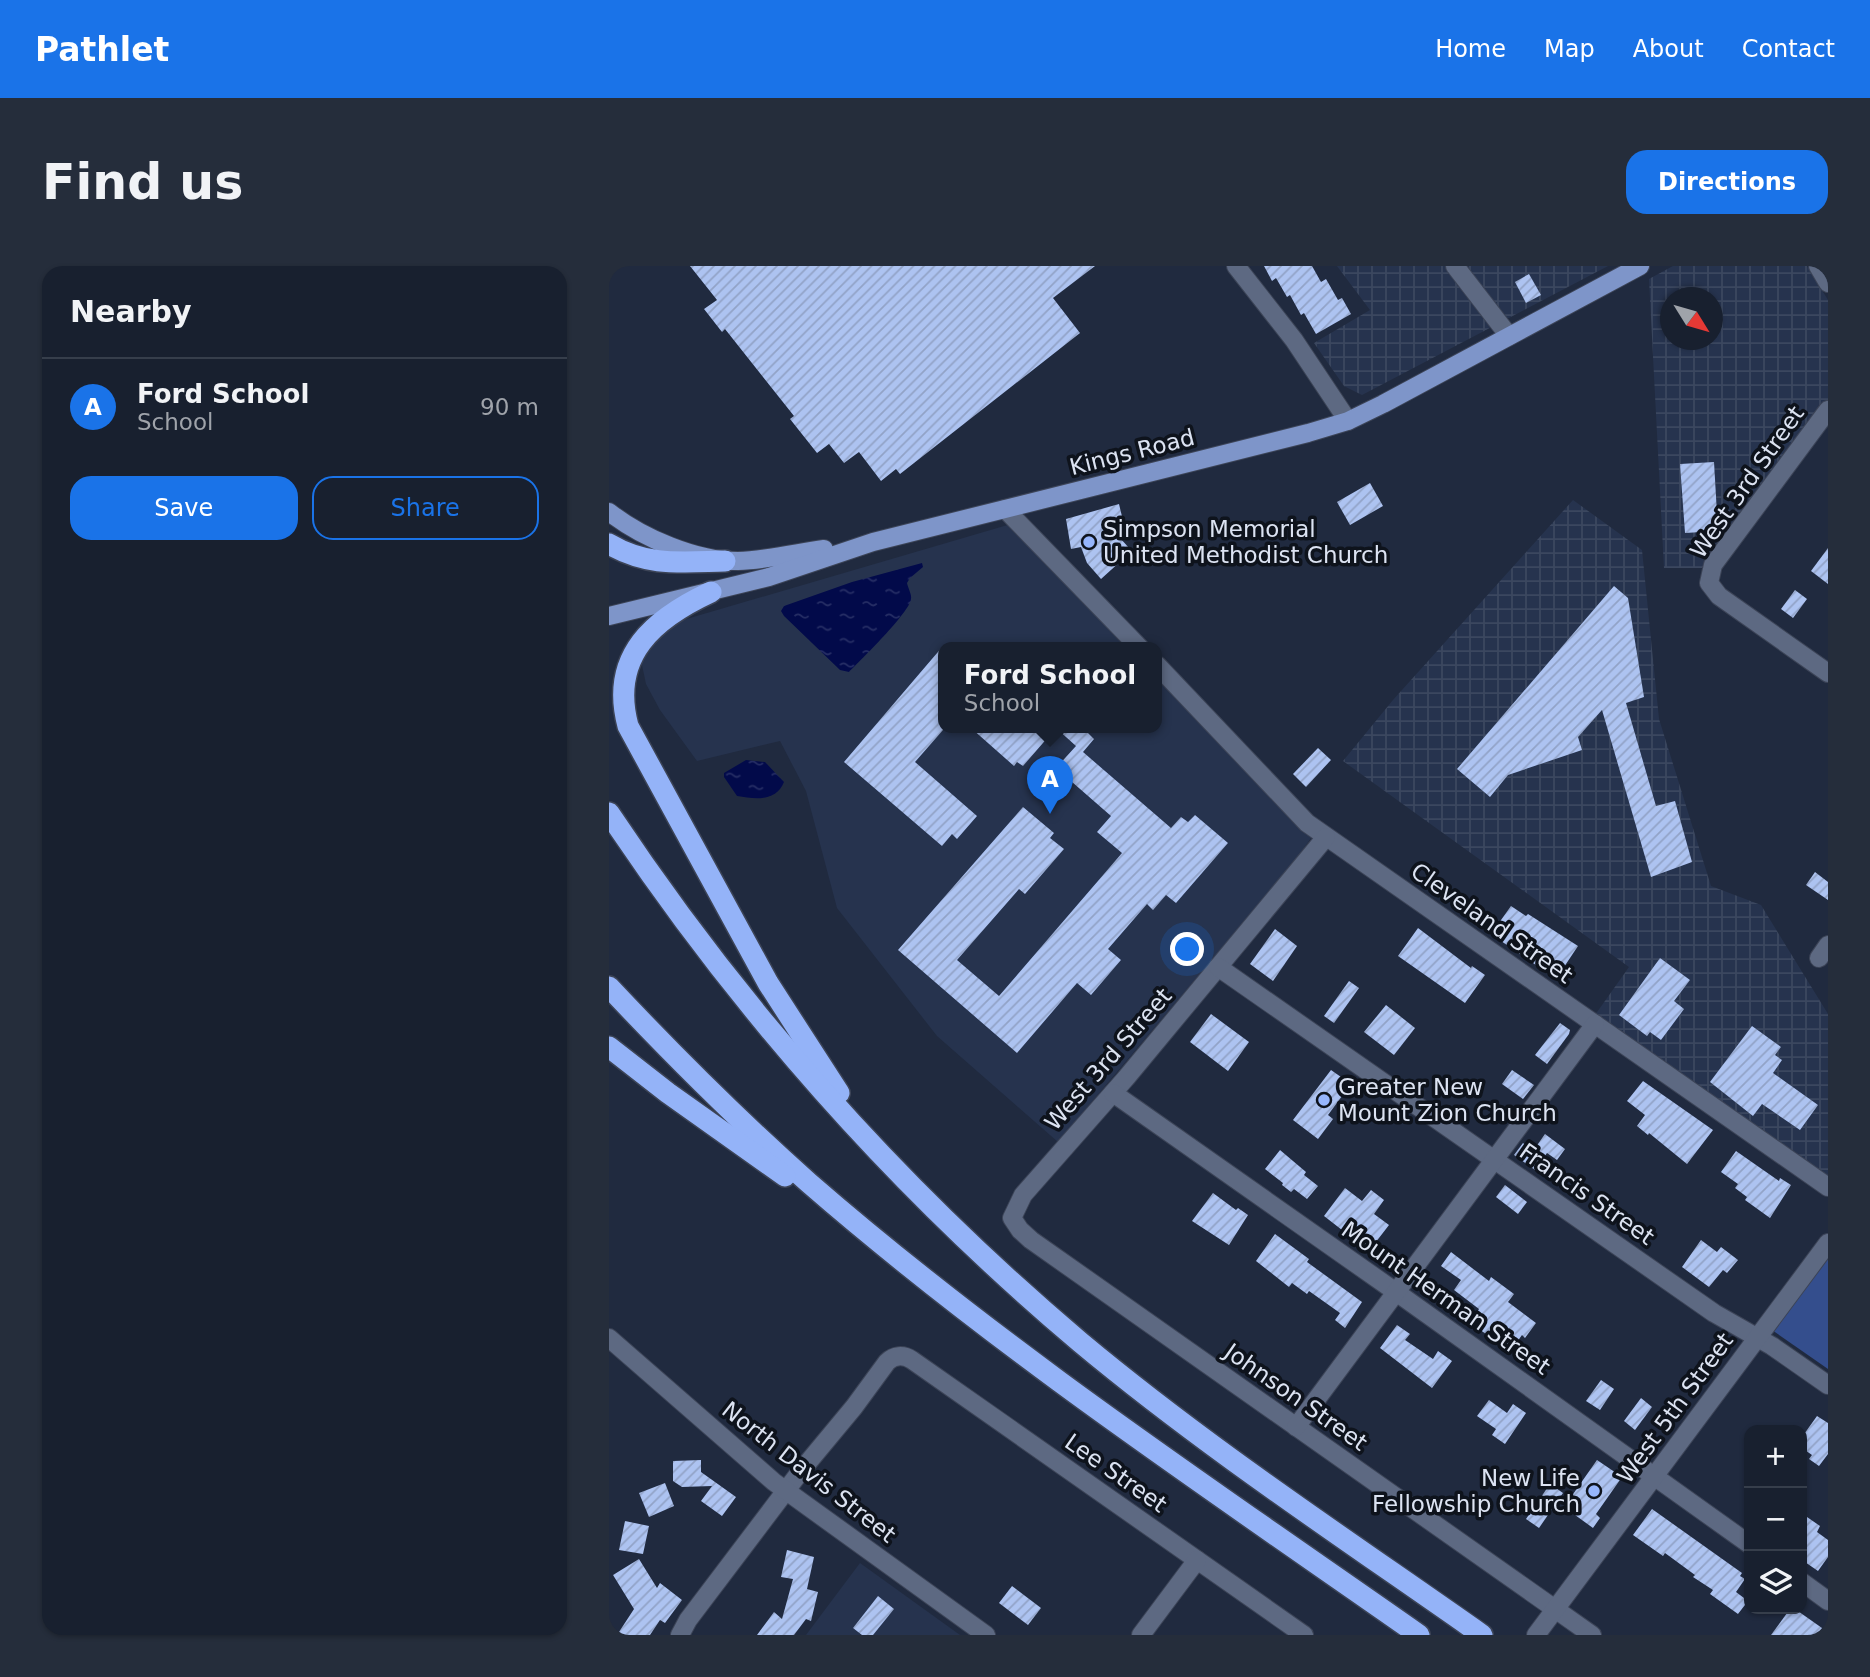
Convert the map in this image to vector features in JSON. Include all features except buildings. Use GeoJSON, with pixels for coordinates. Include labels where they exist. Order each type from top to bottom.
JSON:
{"type":"FeatureCollection","features":[{"type":"Feature","properties":{"kind":"highway"},"geometry":{"type":"LineString","coordinates":[[609,544],[638,557],[660,562],[725,561]]}},
{"type":"Feature","properties":{"kind":"highway"},"geometry":{"type":"LineString","coordinates":[[711,592],[654,624],[631,647],[618,679],[622,712],[768,983],[882,1155]]}},
{"type":"Feature","properties":{"kind":"highway"},"geometry":{"type":"LineString","coordinates":[[609,813],[737,988],[825,1093],[882,1155],[999,1270],[1125,1378],[1212,1446],[1476,1631]]}},
{"type":"Feature","properties":{"kind":"highway"},"geometry":{"type":"LineString","coordinates":[[609,987],[726,1106],[808,1182],[892,1253]]}},
{"type":"Feature","properties":{"kind":"highway"},"geometry":{"type":"LineString","coordinates":[[609,1047],[668,1093],[892,1253],[1089,1403],[1419,1635]]}},
{"type":"Feature","properties":{"kind":"main road","name":"Kings Road"},"geometry":{"type":"LineString","coordinates":[[609,616],[769,577],[873,542],[1348,421],[1640,266]]}},
{"type":"Feature","properties":{"kind":"main road"},"geometry":{"type":"LineString","coordinates":[[609,512],[639,532],[666,544],[725,561],[753,560],[873,542]]}},
{"type":"Feature","properties":{"kind":"street"},"geometry":{"type":"LineString","coordinates":[[1236,266],[1294,340],[1348,421]]}},
{"type":"Feature","properties":{"kind":"street"},"geometry":{"type":"LineString","coordinates":[[1455,266],[1509,336]]}},
{"type":"Feature","properties":{"kind":"street"},"geometry":{"type":"LineString","coordinates":[[1818,266],[1828,283]]}},
{"type":"Feature","properties":{"kind":"street","name":"West 3rd Street"},"geometry":{"type":"LineString","coordinates":[[1828,410],[1713,565],[1709,583],[1719,596],[1828,673]]}},
{"type":"Feature","properties":{"kind":"street"},"geometry":{"type":"LineString","coordinates":[[1005,509],[1134,642]]}},
{"type":"Feature","properties":{"kind":"street","name":"Cleveland Street"},"geometry":{"type":"LineString","coordinates":[[1162,670],[1282,799],[1326,837],[1828,1187]]}},
{"type":"Feature","properties":{"kind":"street","name":"West 3rd Street"},"geometry":{"type":"LineString","coordinates":[[1012,1218],[1023,1195],[1326,837]]}},
{"type":"Feature","properties":{"kind":"street","name":"Francis Street"},"geometry":{"type":"LineString","coordinates":[[1218,967],[1714,1313],[1772,1346],[1828,1385]]}},
{"type":"Feature","properties":{"kind":"street"},"geometry":{"type":"LineString","coordinates":[[1296,1427],[1595,1024]]}},
{"type":"Feature","properties":{"kind":"street","name":"Mount Herman Street"},"geometry":{"type":"LineString","coordinates":[[1112,1093],[1744,1540]]}},
{"type":"Feature","properties":{"kind":"street","name":"Johnson Street"},"geometry":{"type":"LineString","coordinates":[[1012,1218],[1031,1240],[1592,1635]]}},
{"type":"Feature","properties":{"kind":"street","name":"West 5th Street"},"geometry":{"type":"LineString","coordinates":[[1536,1635],[1828,1244]]}},
{"type":"Feature","properties":{"kind":"street","name":"North Davis Street"},"geometry":{"type":"LineString","coordinates":[[609,1338],[785,1491],[986,1635]]}},
{"type":"Feature","properties":{"kind":"street","name":"Lee Street"},"geometry":{"type":"LineString","coordinates":[[785,1491],[860,1400],[887,1362],[898,1356],[912,1360],[1304,1635]]}},
{"type":"Feature","properties":{"kind":"street"},"geometry":{"type":"LineString","coordinates":[[680,1635],[688,1620],[785,1491]]}},
{"type":"Feature","properties":{"kind":"street"},"geometry":{"type":"LineString","coordinates":[[1141,1635],[1198,1560]]}},
{"type":"Feature","properties":{"kind":"street"},"geometry":{"type":"LineString","coordinates":[[1807,1586],[1828,1601]]}},
{"type":"Feature","properties":{"kind":"shaded area"},"geometry":{"type":"Polygon","coordinates":[[[1337,266],[1608,266],[1362,395],[1344,386],[1314,343],[1370,310],[1337,266]]]}},
{"type":"Feature","properties":{"kind":"shaded area"},"geometry":{"type":"Polygon","coordinates":[[[1673,266],[1807,266],[1828,300],[1828,400],[1702,568],[1664,568],[1649,279],[1673,266]]]}},
{"type":"Feature","properties":{"kind":"shaded area"},"geometry":{"type":"Polygon","coordinates":[[[1573,500],[1642,550],[1659,719],[1711,886],[1761,905],[1828,1014],[1828,1180],[1595,1015],[1629,967],[1343,761],[1393,700],[1573,500]]]}},
{"type":"Feature","properties":{"kind":"shaded area"},"geometry":{"type":"Polygon","coordinates":[[[1011,524],[1124,642],[938,642],[938,733],[1162,733],[1162,681],[1311,838],[1295,861],[1058,1142],[937,1036],[837,908],[806,791],[780,741],[697,761],[660,710],[646,684],[638,646],[666,625],[1011,524]]]}},
{"type":"Feature","properties":{"kind":"shaded area"},"geometry":{"type":"Polygon","coordinates":[[[1828,1257],[1828,1369],[1772,1330],[1828,1257]]]}},
{"type":"Feature","properties":{"kind":"shaded area"},"geometry":{"type":"Polygon","coordinates":[[[860,1563],[960,1635],[806,1635],[860,1563]]]}},
{"type":"Feature","properties":{"kind":"water"},"geometry":{"type":"Polygon","coordinates":[[[922,563],[923,567],[907,583],[911,597],[909,605],[849,672],[840,670],[781,611],[784,606],[852,582],[922,563]]]}},
{"type":"Feature","properties":{"kind":"water"},"geometry":{"type":"Polygon","coordinates":[[[746,760],[765,762],[784,782],[776,793],[764,798],[737,796],[724,773],[746,760]]]}},
{"type":"Feature","properties":{"kind":"place","name":"Simpson Memorial United Methodist Church"},"geometry":{"type":"Point","coordinates":[1089,542]}},
{"type":"Feature","properties":{"kind":"place","name":"Ford School"},"geometry":{"type":"Point","coordinates":[1050,814]}},
{"type":"Feature","properties":{"kind":"place","name":"Greater New Mount Zion Church"},"geometry":{"type":"Point","coordinates":[1324,1100]}},
{"type":"Feature","properties":{"kind":"place","name":"New Life Fellowship Church"},"geometry":{"type":"Point","coordinates":[1594,1491]}}]}
